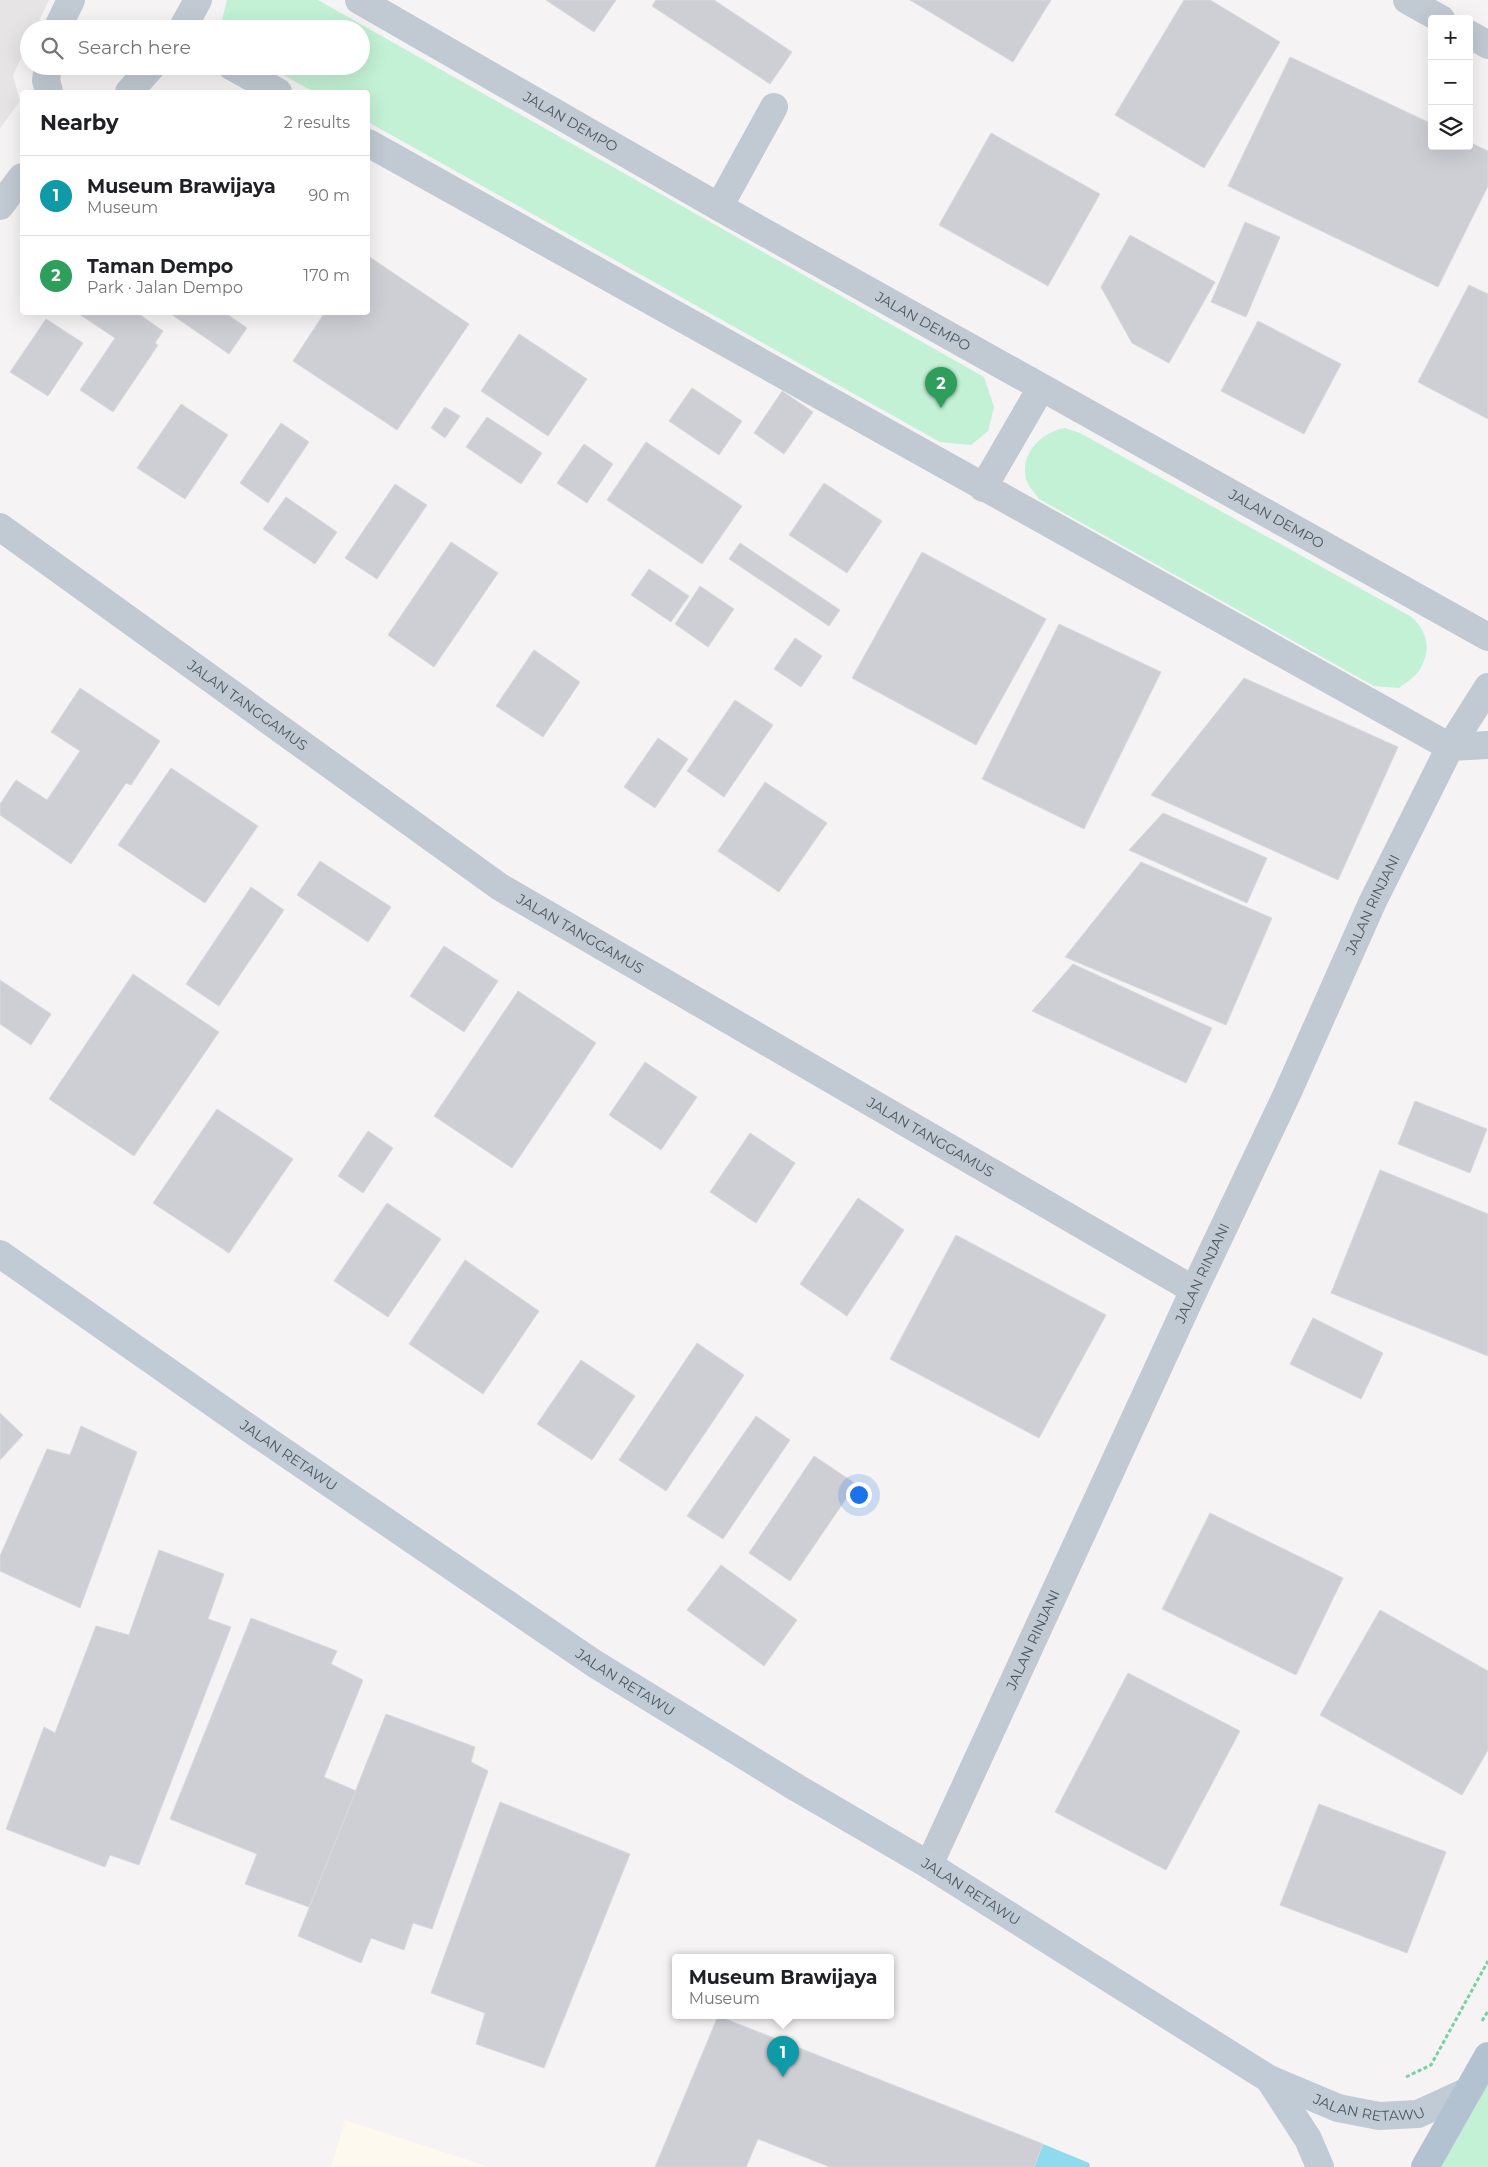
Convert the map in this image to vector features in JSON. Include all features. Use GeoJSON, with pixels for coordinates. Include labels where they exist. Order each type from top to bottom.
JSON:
{"type":"FeatureCollection","features":[{"type":"Feature","properties":{"kind":"main road","name":"JALAN RETAWU"},"geometry":{"type":"LineString","coordinates":[[0,1254],[256,1433],[595,1664],[797,1788],[929,1865],[1270,2079],[1338,2108],[1379,2116],[1418,2114],[1468,2091]]}},
{"type":"Feature","properties":{"kind":"main road"},"geometry":{"type":"LineString","coordinates":[[1425,2167],[1488,2056]]}},
{"type":"Feature","properties":{"kind":"main road","name":"JALAN RETAWU"},"geometry":{"type":"LineString","coordinates":[[1270,2079],[1308,2139],[1320,2167]]}},
{"type":"Feature","properties":{"kind":"street"},"geometry":{"type":"LineString","coordinates":[[61,20],[71,0]]}},
{"type":"Feature","properties":{"kind":"street"},"geometry":{"type":"LineString","coordinates":[[187,20],[198,0]]}},
{"type":"Feature","properties":{"kind":"street","name":"JALAN DEMPO"},"geometry":{"type":"LineString","coordinates":[[359,0],[1041,388],[1488,637]]}},
{"type":"Feature","properties":{"kind":"street"},"geometry":{"type":"LineString","coordinates":[[1407,0],[1434,15]]}},
{"type":"Feature","properties":{"kind":"street"},"geometry":{"type":"LineString","coordinates":[[1473,36],[1488,45]]}},
{"type":"Feature","properties":{"kind":"street"},"geometry":{"type":"LineString","coordinates":[[47,75],[48,90]]}},
{"type":"Feature","properties":{"kind":"street"},"geometry":{"type":"LineString","coordinates":[[131,90],[144,75]]}},
{"type":"Feature","properties":{"kind":"street"},"geometry":{"type":"LineString","coordinates":[[247,75],[274,90]]}},
{"type":"Feature","properties":{"kind":"street"},"geometry":{"type":"LineString","coordinates":[[719,206],[774,107]]}},
{"type":"Feature","properties":{"kind":"street"},"geometry":{"type":"LineString","coordinates":[[370,144],[1450,747],[1488,746]]}},
{"type":"Feature","properties":{"kind":"street"},"geometry":{"type":"LineString","coordinates":[[0,206],[20,180]]}},
{"type":"Feature","properties":{"kind":"street"},"geometry":{"type":"LineString","coordinates":[[983,488],[1041,388]]}},
{"type":"Feature","properties":{"kind":"street","name":"JALAN TANGGAMUS"},"geometry":{"type":"LineString","coordinates":[[0,527],[500,887],[1194,1290]]}},
{"type":"Feature","properties":{"kind":"street","name":"JALAN RINJANI"},"geometry":{"type":"LineString","coordinates":[[929,1865],[1194,1290],[1287,1094],[1373,901],[1450,747],[1488,687]]}},
{"type":"Feature","properties":{"kind":"path"},"geometry":{"type":"LineString","coordinates":[[1405,2077],[1432,2065],[1488,1960]]}},
{"type":"Feature","properties":{"kind":"shaded area"},"geometry":{"type":"Polygon","coordinates":[[[0,0],[49,0],[39,20],[20,20],[20,61],[13,75],[20,101],[0,128],[0,0]]]}},
{"type":"Feature","properties":{"kind":"shaded area"},"geometry":{"type":"Polygon","coordinates":[[[345,2120],[379,2131],[490,2167],[331,2167],[345,2120]]]}},
{"type":"Feature","properties":{"kind":"green space"},"geometry":{"type":"Polygon","coordinates":[[[227,0],[318,0],[353,20],[222,20],[227,0]]]}},
{"type":"Feature","properties":{"kind":"green space"},"geometry":{"type":"Polygon","coordinates":[[[370,29],[984,377],[994,407],[988,431],[971,445],[940,442],[370,123],[370,90],[310,90],[283,75],[370,75],[370,29]]]}},
{"type":"Feature","properties":{"kind":"green space"},"geometry":{"type":"Polygon","coordinates":[[[1065,428],[1080,433],[1410,616],[1424,633],[1427,647],[1424,662],[1418,672],[1399,688],[1374,686],[1039,499],[1026,479],[1026,461],[1029,453],[1041,439],[1056,430],[1065,428]]]}},
{"type":"Feature","properties":{"kind":"green space"},"geometry":{"type":"Polygon","coordinates":[[[1488,2084],[1488,2167],[1441,2167],[1488,2084]]]}},
{"type":"Feature","properties":{"kind":"water"},"geometry":{"type":"Polygon","coordinates":[[[1043,2144],[1089,2163],[1090,2167],[1034,2167],[1043,2144]]]}},
{"type":"Feature","properties":{"kind":"building"},"geometry":{"type":"Polygon","coordinates":[[[546,0],[616,0],[594,32],[546,0]]]}},
{"type":"Feature","properties":{"kind":"building"},"geometry":{"type":"Polygon","coordinates":[[[656,0],[714,0],[792,52],[770,84],[652,6],[656,0]]]}},
{"type":"Feature","properties":{"kind":"building"},"geometry":{"type":"Polygon","coordinates":[[[910,0],[1051,0],[1013,62],[910,0]]]}},
{"type":"Feature","properties":{"kind":"building"},"geometry":{"type":"Polygon","coordinates":[[[1184,0],[1210,0],[1280,42],[1204,168],[1115,115],[1184,0]]]}},
{"type":"Feature","properties":{"kind":"building"},"geometry":{"type":"Polygon","coordinates":[[[1290,57],[1428,122],[1428,150],[1473,150],[1473,144],[1488,151],[1488,186],[1438,287],[1228,186],[1290,57]]]}},
{"type":"Feature","properties":{"kind":"building"},"geometry":{"type":"Polygon","coordinates":[[[991,133],[1100,194],[1048,286],[939,225],[991,133]]]}},
{"type":"Feature","properties":{"kind":"building"},"geometry":{"type":"Polygon","coordinates":[[[1245,222],[1280,237],[1246,317],[1211,302],[1245,222]]]}},
{"type":"Feature","properties":{"kind":"building"},"geometry":{"type":"Polygon","coordinates":[[[1130,235],[1215,282],[1169,363],[1132,343],[1101,287],[1130,235]]]}},
{"type":"Feature","properties":{"kind":"building"},"geometry":{"type":"Polygon","coordinates":[[[370,257],[469,324],[397,430],[293,361],[323,315],[370,315],[370,257]]]}},
{"type":"Feature","properties":{"kind":"building"},"geometry":{"type":"Polygon","coordinates":[[[1469,285],[1488,294],[1488,419],[1418,382],[1469,285]]]}},
{"type":"Feature","properties":{"kind":"building"},"geometry":{"type":"Polygon","coordinates":[[[80,315],[140,315],[163,331],[155,343],[158,345],[113,412],[80,390],[115,338],[80,315]]]}},
{"type":"Feature","properties":{"kind":"building"},"geometry":{"type":"Polygon","coordinates":[[[172,315],[228,315],[247,328],[229,354],[172,315]]]}},
{"type":"Feature","properties":{"kind":"building"},"geometry":{"type":"Polygon","coordinates":[[[46,319],[83,343],[48,396],[10,372],[46,319]]]}},
{"type":"Feature","properties":{"kind":"building"},"geometry":{"type":"Polygon","coordinates":[[[1258,321],[1341,364],[1304,434],[1221,391],[1258,321]]]}},
{"type":"Feature","properties":{"kind":"building"},"geometry":{"type":"Polygon","coordinates":[[[519,334],[587,379],[548,436],[481,391],[519,334]]]}},
{"type":"Feature","properties":{"kind":"building"},"geometry":{"type":"Polygon","coordinates":[[[692,388],[742,421],[719,455],[669,421],[692,388]]]}},
{"type":"Feature","properties":{"kind":"building"},"geometry":{"type":"Polygon","coordinates":[[[782,391],[813,412],[784,454],[754,433],[782,391]]]}},
{"type":"Feature","properties":{"kind":"building"},"geometry":{"type":"Polygon","coordinates":[[[181,404],[228,435],[185,499],[137,468],[181,404]]]}},
{"type":"Feature","properties":{"kind":"building"},"geometry":{"type":"Polygon","coordinates":[[[445,407],[460,416],[445,438],[431,428],[445,407]]]}},
{"type":"Feature","properties":{"kind":"building"},"geometry":{"type":"Polygon","coordinates":[[[487,417],[542,453],[521,484],[466,447],[487,417]]]}},
{"type":"Feature","properties":{"kind":"building"},"geometry":{"type":"Polygon","coordinates":[[[281,423],[309,442],[268,503],[240,483],[281,423]]]}},
{"type":"Feature","properties":{"kind":"building"},"geometry":{"type":"Polygon","coordinates":[[[646,442],[742,506],[702,564],[607,500],[646,442]]]}},
{"type":"Feature","properties":{"kind":"building"},"geometry":{"type":"Polygon","coordinates":[[[584,444],[613,464],[587,503],[557,483],[584,444]]]}},
{"type":"Feature","properties":{"kind":"building"},"geometry":{"type":"Polygon","coordinates":[[[824,483],[882,521],[847,573],[789,535],[824,483]]]}},
{"type":"Feature","properties":{"kind":"building"},"geometry":{"type":"Polygon","coordinates":[[[395,484],[427,505],[377,579],[345,558],[395,484]]]}},
{"type":"Feature","properties":{"kind":"building"},"geometry":{"type":"Polygon","coordinates":[[[286,497],[337,532],[315,564],[263,529],[286,497]]]}},
{"type":"Feature","properties":{"kind":"building"},"geometry":{"type":"Polygon","coordinates":[[[451,542],[498,573],[434,667],[388,635],[451,542]]]}},
{"type":"Feature","properties":{"kind":"building"},"geometry":{"type":"Polygon","coordinates":[[[740,543],[840,610],[829,626],[729,559],[740,543]]]}},
{"type":"Feature","properties":{"kind":"building"},"geometry":{"type":"Polygon","coordinates":[[[922,552],[1046,619],[976,745],[852,678],[922,552]]]}},
{"type":"Feature","properties":{"kind":"building"},"geometry":{"type":"Polygon","coordinates":[[[649,569],[689,596],[671,622],[631,595],[649,569]]]}},
{"type":"Feature","properties":{"kind":"building"},"geometry":{"type":"Polygon","coordinates":[[[700,586],[734,609],[708,647],[675,624],[700,586]]]}},
{"type":"Feature","properties":{"kind":"building"},"geometry":{"type":"Polygon","coordinates":[[[1059,624],[1161,672],[1084,829],[982,779],[1059,624]]]}},
{"type":"Feature","properties":{"kind":"building"},"geometry":{"type":"Polygon","coordinates":[[[795,638],[822,656],[801,687],[774,669],[795,638]]]}},
{"type":"Feature","properties":{"kind":"building"},"geometry":{"type":"Polygon","coordinates":[[[534,650],[580,682],[543,737],[496,706],[534,650]]]}},
{"type":"Feature","properties":{"kind":"building"},"geometry":{"type":"Polygon","coordinates":[[[1244,678],[1398,747],[1338,880],[1151,795],[1244,678]]]}},
{"type":"Feature","properties":{"kind":"building"},"geometry":{"type":"Polygon","coordinates":[[[80,688],[160,741],[131,785],[126,783],[71,864],[0,815],[0,804],[16,780],[47,800],[80,751],[51,732],[80,688]]]}},
{"type":"Feature","properties":{"kind":"building"},"geometry":{"type":"Polygon","coordinates":[[[735,700],[773,725],[724,797],[687,771],[735,700]]]}},
{"type":"Feature","properties":{"kind":"building"},"geometry":{"type":"Polygon","coordinates":[[[658,738],[688,759],[655,808],[624,787],[658,738]]]}},
{"type":"Feature","properties":{"kind":"building"},"geometry":{"type":"Polygon","coordinates":[[[171,768],[258,826],[205,903],[118,845],[171,768]]]}},
{"type":"Feature","properties":{"kind":"building"},"geometry":{"type":"Polygon","coordinates":[[[765,782],[827,823],[779,892],[718,851],[765,782]]]}},
{"type":"Feature","properties":{"kind":"building"},"geometry":{"type":"Polygon","coordinates":[[[1163,813],[1267,858],[1247,903],[1129,850],[1163,813]]]}},
{"type":"Feature","properties":{"kind":"building"},"geometry":{"type":"Polygon","coordinates":[[[320,861],[391,907],[368,942],[297,895],[320,861]]]}},
{"type":"Feature","properties":{"kind":"building"},"geometry":{"type":"Polygon","coordinates":[[[1141,862],[1272,918],[1226,1025],[1065,957],[1141,862]]]}},
{"type":"Feature","properties":{"kind":"building"},"geometry":{"type":"Polygon","coordinates":[[[251,887],[284,910],[219,1006],[186,984],[251,887]]]}},
{"type":"Feature","properties":{"kind":"building"},"geometry":{"type":"Polygon","coordinates":[[[444,946],[498,981],[464,1032],[410,996],[444,946]]]}},
{"type":"Feature","properties":{"kind":"building"},"geometry":{"type":"Polygon","coordinates":[[[1073,964],[1212,1028],[1186,1083],[1032,1011],[1073,964]]]}},
{"type":"Feature","properties":{"kind":"building"},"geometry":{"type":"Polygon","coordinates":[[[133,974],[219,1032],[134,1156],[49,1099],[133,974]]]}},
{"type":"Feature","properties":{"kind":"building"},"geometry":{"type":"Polygon","coordinates":[[[0,980],[51,1014],[31,1045],[0,1024],[0,980]]]}},
{"type":"Feature","properties":{"kind":"building"},"geometry":{"type":"Polygon","coordinates":[[[518,991],[596,1043],[512,1168],[434,1116],[518,991]]]}},
{"type":"Feature","properties":{"kind":"building"},"geometry":{"type":"Polygon","coordinates":[[[645,1062],[697,1097],[661,1150],[609,1115],[645,1062]]]}},
{"type":"Feature","properties":{"kind":"building"},"geometry":{"type":"Polygon","coordinates":[[[1415,1101],[1487,1129],[1470,1173],[1398,1144],[1415,1101]]]}},
{"type":"Feature","properties":{"kind":"building"},"geometry":{"type":"Polygon","coordinates":[[[217,1109],[293,1159],[229,1253],[153,1203],[217,1109]]]}},
{"type":"Feature","properties":{"kind":"building"},"geometry":{"type":"Polygon","coordinates":[[[368,1131],[393,1148],[363,1193],[338,1176],[368,1131]]]}},
{"type":"Feature","properties":{"kind":"building"},"geometry":{"type":"Polygon","coordinates":[[[750,1133],[795,1163],[756,1223],[710,1192],[750,1133]]]}},
{"type":"Feature","properties":{"kind":"building"},"geometry":{"type":"Polygon","coordinates":[[[1380,1170],[1488,1214],[1488,1356],[1331,1293],[1380,1170]]]}},
{"type":"Feature","properties":{"kind":"building"},"geometry":{"type":"Polygon","coordinates":[[[858,1198],[904,1230],[847,1316],[800,1284],[858,1198]]]}},
{"type":"Feature","properties":{"kind":"building"},"geometry":{"type":"Polygon","coordinates":[[[387,1203],[441,1239],[388,1317],[334,1281],[387,1203]]]}},
{"type":"Feature","properties":{"kind":"building"},"geometry":{"type":"Polygon","coordinates":[[[956,1235],[1106,1315],[1039,1438],[890,1359],[956,1235]]]}},
{"type":"Feature","properties":{"kind":"building"},"geometry":{"type":"Polygon","coordinates":[[[465,1260],[539,1311],[483,1394],[409,1344],[465,1260]]]}},
{"type":"Feature","properties":{"kind":"building"},"geometry":{"type":"Polygon","coordinates":[[[1313,1318],[1383,1353],[1361,1399],[1290,1364],[1313,1318]]]}},
{"type":"Feature","properties":{"kind":"building"},"geometry":{"type":"Polygon","coordinates":[[[697,1343],[744,1375],[666,1491],[619,1460],[697,1343]]]}},
{"type":"Feature","properties":{"kind":"building"},"geometry":{"type":"Polygon","coordinates":[[[581,1360],[635,1396],[592,1460],[537,1424],[581,1360]]]}},
{"type":"Feature","properties":{"kind":"building"},"geometry":{"type":"Polygon","coordinates":[[[0,1413],[23,1435],[0,1460],[0,1413]]]}},
{"type":"Feature","properties":{"kind":"building"},"geometry":{"type":"Polygon","coordinates":[[[756,1416],[790,1440],[723,1539],[687,1516],[756,1416]]]}},
{"type":"Feature","properties":{"kind":"building"},"geometry":{"type":"Polygon","coordinates":[[[81,1426],[137,1452],[80,1608],[0,1571],[0,1556],[47,1449],[70,1455],[81,1426]]]}},
{"type":"Feature","properties":{"kind":"building"},"geometry":{"type":"Polygon","coordinates":[[[814,1456],[856,1484],[790,1581],[749,1553],[814,1456]]]}},
{"type":"Feature","properties":{"kind":"building"},"geometry":{"type":"Polygon","coordinates":[[[1210,1513],[1343,1578],[1296,1675],[1162,1609],[1210,1513]]]}},
{"type":"Feature","properties":{"kind":"building"},"geometry":{"type":"Polygon","coordinates":[[[159,1550],[224,1574],[208,1619],[231,1627],[139,1865],[110,1855],[105,1867],[6,1829],[44,1727],[55,1733],[96,1626],[129,1635],[159,1550]]]}},
{"type":"Feature","properties":{"kind":"building"},"geometry":{"type":"Polygon","coordinates":[[[721,1565],[797,1620],[764,1666],[687,1610],[721,1565]]]}},
{"type":"Feature","properties":{"kind":"building"},"geometry":{"type":"Polygon","coordinates":[[[1380,1610],[1488,1671],[1488,1750],[1462,1795],[1320,1715],[1380,1610]]]}},
{"type":"Feature","properties":{"kind":"building"},"geometry":{"type":"Polygon","coordinates":[[[251,1618],[337,1651],[331,1664],[363,1680],[324,1777],[356,1791],[309,1907],[245,1884],[257,1854],[170,1819],[251,1618]]]}},
{"type":"Feature","properties":{"kind":"building"},"geometry":{"type":"Polygon","coordinates":[[[1128,1673],[1240,1731],[1166,1870],[1055,1812],[1128,1673]]]}},
{"type":"Feature","properties":{"kind":"building"},"geometry":{"type":"Polygon","coordinates":[[[386,1714],[475,1747],[471,1762],[488,1771],[432,1929],[413,1923],[404,1950],[371,1938],[361,1963],[298,1936],[386,1714]]]}},
{"type":"Feature","properties":{"kind":"building"},"geometry":{"type":"Polygon","coordinates":[[[500,1802],[630,1854],[544,2068],[476,2044],[485,2013],[431,1993],[500,1802]]]}},
{"type":"Feature","properties":{"kind":"building"},"geometry":{"type":"Polygon","coordinates":[[[1319,1804],[1446,1852],[1407,1953],[1280,1905],[1319,1804]]]}},
{"type":"Feature","properties":{"kind":"building"},"geometry":{"type":"Polygon","coordinates":[[[717,2019],[726,2019],[1043,2144],[1034,2167],[830,2167],[758,2139],[746,2167],[655,2167],[717,2019]]]}},
{"type":"Feature","properties":{"kind":"place","name":"Taman Dempo"},"geometry":{"type":"Point","coordinates":[941,408]}},
{"type":"Feature","properties":{"kind":"place","name":"Museum Brawijaya"},"geometry":{"type":"Point","coordinates":[783,2077]}}]}
